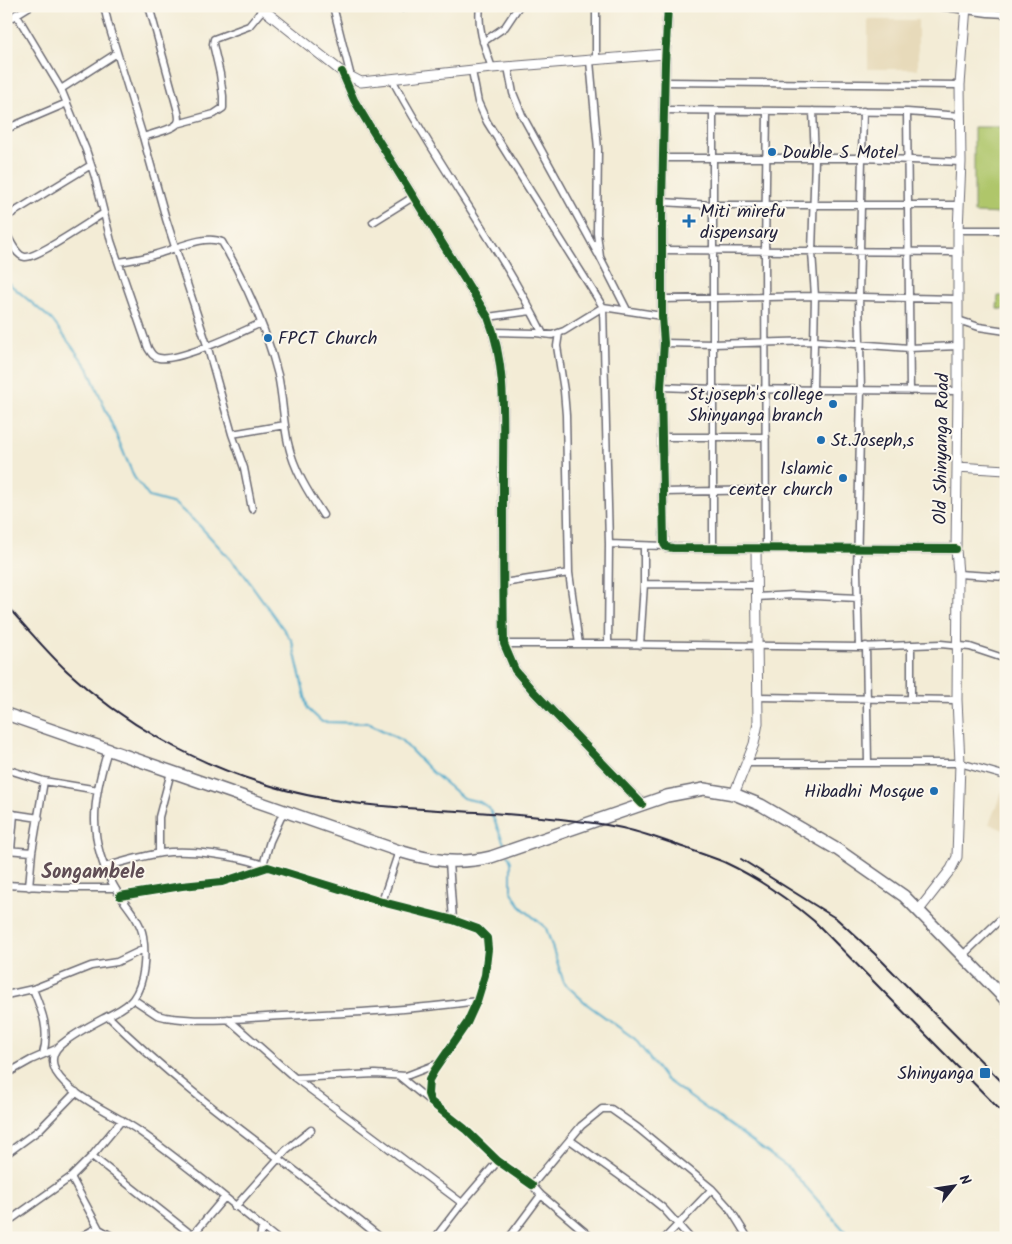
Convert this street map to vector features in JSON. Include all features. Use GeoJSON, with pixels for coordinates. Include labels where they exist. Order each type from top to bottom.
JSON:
{"type":"FeatureCollection","features":[{"type":"Feature","properties":{"kind":"highway"},"geometry":{"type":"LineString","coordinates":[[6,714],[400,851],[425,859],[449,862],[467,862],[492,857],[677,793],[704,789],[734,794],[761,805],[845,855],[904,896],[1005,998]]}},
{"type":"Feature","properties":{"kind":"street"},"geometry":{"type":"LineString","coordinates":[[6,21],[30,6]]}},
{"type":"Feature","properties":{"kind":"street"},"geometry":{"type":"LineString","coordinates":[[104,6],[166,219],[244,468],[252,509]]}},
{"type":"Feature","properties":{"kind":"street"},"geometry":{"type":"LineString","coordinates":[[149,6],[177,108],[178,124]]}},
{"type":"Feature","properties":{"kind":"street"},"geometry":{"type":"LineString","coordinates":[[333,6],[354,100],[488,317],[494,332],[500,362],[503,412],[504,644],[515,670],[642,804]]}},
{"type":"Feature","properties":{"kind":"street"},"geometry":{"type":"LineString","coordinates":[[480,6],[483,42],[492,68]]}},
{"type":"Feature","properties":{"kind":"street"},"geometry":{"type":"LineString","coordinates":[[483,42],[504,27],[519,6]]}},
{"type":"Feature","properties":{"kind":"street"},"geometry":{"type":"LineString","coordinates":[[596,6],[593,60],[598,149],[598,233],[600,257]]}},
{"type":"Feature","properties":{"kind":"street"},"geometry":{"type":"LineString","coordinates":[[665,546],[663,541],[664,492],[661,387],[664,343],[662,316],[662,202],[663,110],[668,6]]}},
{"type":"Feature","properties":{"kind":"street"},"geometry":{"type":"LineString","coordinates":[[937,6],[1006,14]]}},
{"type":"Feature","properties":{"kind":"street"},"geometry":{"type":"LineString","coordinates":[[143,136],[214,114],[222,108],[223,96],[213,44],[214,39],[249,26],[261,8],[347,75],[361,82],[492,68],[665,54]]}},
{"type":"Feature","properties":{"kind":"street","name":"Old Shinyanga Road"},"geometry":{"type":"LineString","coordinates":[[919,910],[952,869],[957,857],[960,763],[957,700],[958,574],[956,549],[958,205],[961,116],[960,85],[965,8]]}},
{"type":"Feature","properties":{"kind":"street"},"geometry":{"type":"LineString","coordinates":[[16,14],[61,90],[92,165],[111,241],[148,348],[153,355],[157,358],[171,358],[262,323]]}},
{"type":"Feature","properties":{"kind":"street"},"geometry":{"type":"LineString","coordinates":[[61,90],[117,52]]}},
{"type":"Feature","properties":{"kind":"street"},"geometry":{"type":"LineString","coordinates":[[508,67],[513,93],[519,109],[627,310]]}},
{"type":"Feature","properties":{"kind":"street"},"geometry":{"type":"LineString","coordinates":[[472,71],[478,102],[487,122],[603,307],[609,544],[608,644]]}},
{"type":"Feature","properties":{"kind":"street"},"geometry":{"type":"LineString","coordinates":[[392,79],[416,124],[493,244],[543,334]]}},
{"type":"Feature","properties":{"kind":"street"},"geometry":{"type":"LineString","coordinates":[[354,100],[361,82]]}},
{"type":"Feature","properties":{"kind":"street"},"geometry":{"type":"LineString","coordinates":[[664,82],[960,85]]}},
{"type":"Feature","properties":{"kind":"street"},"geometry":{"type":"LineString","coordinates":[[6,129],[67,103]]}},
{"type":"Feature","properties":{"kind":"street"},"geometry":{"type":"LineString","coordinates":[[663,110],[863,111],[961,116]]}},
{"type":"Feature","properties":{"kind":"street"},"geometry":{"type":"LineString","coordinates":[[713,111],[713,548]]}},
{"type":"Feature","properties":{"kind":"street"},"geometry":{"type":"LineString","coordinates":[[813,111],[815,158],[812,252],[815,296],[813,390]]}},
{"type":"Feature","properties":{"kind":"street"},"geometry":{"type":"LineString","coordinates":[[863,111],[859,297],[861,390],[857,548],[858,598],[868,698],[868,763]]}},
{"type":"Feature","properties":{"kind":"street"},"geometry":{"type":"LineString","coordinates":[[766,549],[765,252],[767,112]]}},
{"type":"Feature","properties":{"kind":"street"},"geometry":{"type":"LineString","coordinates":[[907,112],[910,391]]}},
{"type":"Feature","properties":{"kind":"street"},"geometry":{"type":"LineString","coordinates":[[663,158],[862,158],[960,162]]}},
{"type":"Feature","properties":{"kind":"street"},"geometry":{"type":"LineString","coordinates":[[6,216],[92,165]]}},
{"type":"Feature","properties":{"kind":"street"},"geometry":{"type":"LineString","coordinates":[[373,222],[413,197]]}},
{"type":"Feature","properties":{"kind":"street"},"geometry":{"type":"LineString","coordinates":[[662,202],[714,205],[958,205]]}},
{"type":"Feature","properties":{"kind":"street"},"geometry":{"type":"LineString","coordinates":[[6,233],[17,251],[22,256],[28,257],[42,251],[104,213]]}},
{"type":"Feature","properties":{"kind":"street"},"geometry":{"type":"LineString","coordinates":[[958,230],[1006,230]]}},
{"type":"Feature","properties":{"kind":"street"},"geometry":{"type":"LineString","coordinates":[[119,262],[176,249],[203,240],[215,239],[222,242],[245,284],[262,323],[283,398],[290,452],[300,478],[323,515]]}},
{"type":"Feature","properties":{"kind":"street"},"geometry":{"type":"LineString","coordinates":[[662,250],[959,252]]}},
{"type":"Feature","properties":{"kind":"street"},"geometry":{"type":"LineString","coordinates":[[662,299],[815,296],[958,299]]}},
{"type":"Feature","properties":{"kind":"street"},"geometry":{"type":"LineString","coordinates":[[494,332],[552,335],[559,333],[603,307],[662,316]]}},
{"type":"Feature","properties":{"kind":"street"},"geometry":{"type":"LineString","coordinates":[[488,317],[531,311]]}},
{"type":"Feature","properties":{"kind":"street"},"geometry":{"type":"LineString","coordinates":[[958,320],[979,327],[1006,331]]}},
{"type":"Feature","properties":{"kind":"street"},"geometry":{"type":"LineString","coordinates":[[559,333],[557,346],[565,404],[569,574],[579,644]]}},
{"type":"Feature","properties":{"kind":"street"},"geometry":{"type":"LineString","coordinates":[[664,343],[713,344],[815,341],[909,348],[958,346]]}},
{"type":"Feature","properties":{"kind":"street"},"geometry":{"type":"LineString","coordinates":[[661,387],[766,390],[958,391]]}},
{"type":"Feature","properties":{"kind":"street"},"geometry":{"type":"LineString","coordinates":[[232,434],[285,425]]}},
{"type":"Feature","properties":{"kind":"street"},"geometry":{"type":"LineString","coordinates":[[662,437],[766,437]]}},
{"type":"Feature","properties":{"kind":"street"},"geometry":{"type":"LineString","coordinates":[[957,467],[1006,470]]}},
{"type":"Feature","properties":{"kind":"street"},"geometry":{"type":"LineString","coordinates":[[664,492],[766,490]]}},
{"type":"Feature","properties":{"kind":"street"},"geometry":{"type":"LineString","coordinates":[[609,544],[673,548],[956,549]]}},
{"type":"Feature","properties":{"kind":"street"},"geometry":{"type":"LineString","coordinates":[[640,645],[644,584],[644,546]]}},
{"type":"Feature","properties":{"kind":"street"},"geometry":{"type":"LineString","coordinates":[[734,794],[748,763],[758,724],[756,549]]}},
{"type":"Feature","properties":{"kind":"street"},"geometry":{"type":"LineString","coordinates":[[503,582],[569,574]]}},
{"type":"Feature","properties":{"kind":"street"},"geometry":{"type":"LineString","coordinates":[[958,574],[1006,576]]}},
{"type":"Feature","properties":{"kind":"street"},"geometry":{"type":"LineString","coordinates":[[644,584],[756,585]]}},
{"type":"Feature","properties":{"kind":"street"},"geometry":{"type":"LineString","coordinates":[[756,597],[793,595],[858,598]]}},
{"type":"Feature","properties":{"kind":"street"},"geometry":{"type":"LineString","coordinates":[[504,644],[757,647],[958,645],[1006,659]]}},
{"type":"Feature","properties":{"kind":"street"},"geometry":{"type":"LineString","coordinates":[[910,699],[911,645]]}},
{"type":"Feature","properties":{"kind":"street"},"geometry":{"type":"LineString","coordinates":[[758,697],[957,700]]}},
{"type":"Feature","properties":{"kind":"street"},"geometry":{"type":"LineString","coordinates":[[6,1074],[56,1049],[72,1037],[125,1006],[133,999],[141,979],[144,949],[139,923],[115,888],[104,867],[94,829],[98,790],[108,750]]}},
{"type":"Feature","properties":{"kind":"street"},"geometry":{"type":"LineString","coordinates":[[748,763],[960,763],[1006,776]]}},
{"type":"Feature","properties":{"kind":"street"},"geometry":{"type":"LineString","coordinates":[[6,769],[44,781],[98,790]]}},
{"type":"Feature","properties":{"kind":"street"},"geometry":{"type":"LineString","coordinates":[[159,853],[159,816],[172,772]]}},
{"type":"Feature","properties":{"kind":"street"},"geometry":{"type":"LineString","coordinates":[[30,887],[32,852],[44,781]]}},
{"type":"Feature","properties":{"kind":"street"},"geometry":{"type":"LineString","coordinates":[[266,866],[270,842],[284,811]]}},
{"type":"Feature","properties":{"kind":"street"},"geometry":{"type":"LineString","coordinates":[[6,813],[38,818]]}},
{"type":"Feature","properties":{"kind":"street"},"geometry":{"type":"LineString","coordinates":[[14,814],[9,850],[32,852]]}},
{"type":"Feature","properties":{"kind":"street"},"geometry":{"type":"LineString","coordinates":[[382,902],[400,851]]}},
{"type":"Feature","properties":{"kind":"street"},"geometry":{"type":"LineString","coordinates":[[104,867],[159,853],[174,852],[231,856],[478,929],[487,938],[488,949],[477,1001],[467,1023],[429,1080],[428,1094],[431,1102]]}},
{"type":"Feature","properties":{"kind":"street"},"geometry":{"type":"LineString","coordinates":[[449,862],[452,920]]}},
{"type":"Feature","properties":{"kind":"street"},"geometry":{"type":"LineString","coordinates":[[120,896],[222,882],[266,866]]}},
{"type":"Feature","properties":{"kind":"street"},"geometry":{"type":"LineString","coordinates":[[6,885],[115,888]]}},
{"type":"Feature","properties":{"kind":"street"},"geometry":{"type":"LineString","coordinates":[[962,956],[1006,914]]}},
{"type":"Feature","properties":{"kind":"street"},"geometry":{"type":"LineString","coordinates":[[6,995],[33,989],[85,968],[117,962],[144,949]]}},
{"type":"Feature","properties":{"kind":"street"},"geometry":{"type":"LineString","coordinates":[[33,989],[45,1020],[46,1043],[43,1054]]}},
{"type":"Feature","properties":{"kind":"street"},"geometry":{"type":"LineString","coordinates":[[133,999],[157,1015],[165,1017],[228,1019],[369,1012],[433,1007],[477,1001]]}},
{"type":"Feature","properties":{"kind":"street"},"geometry":{"type":"LineString","coordinates":[[108,1016],[138,1046],[171,1074],[278,1158],[325,1192],[381,1238]]}},
{"type":"Feature","properties":{"kind":"street"},"geometry":{"type":"LineString","coordinates":[[228,1019],[295,1078],[462,1203]]}},
{"type":"Feature","properties":{"kind":"street"},"geometry":{"type":"LineString","coordinates":[[56,1049],[52,1058],[56,1071],[76,1092],[122,1120],[170,1154],[276,1238]]}},
{"type":"Feature","properties":{"kind":"street"},"geometry":{"type":"LineString","coordinates":[[295,1078],[375,1074],[413,1075],[438,1064]]}},
{"type":"Feature","properties":{"kind":"street"},"geometry":{"type":"LineString","coordinates":[[399,1076],[465,1129],[498,1161],[532,1185],[541,1195],[592,1238]]}},
{"type":"Feature","properties":{"kind":"street"},"geometry":{"type":"LineString","coordinates":[[6,1154],[38,1130],[76,1092]]}},
{"type":"Feature","properties":{"kind":"street"},"geometry":{"type":"LineString","coordinates":[[532,1185],[581,1126],[602,1109],[611,1109],[638,1128],[712,1189],[730,1209],[748,1238]]}},
{"type":"Feature","properties":{"kind":"street"},"geometry":{"type":"LineString","coordinates":[[6,1223],[71,1177],[92,1156],[122,1120]]}},
{"type":"Feature","properties":{"kind":"street"},"geometry":{"type":"LineString","coordinates":[[236,1207],[278,1158],[311,1130]]}},
{"type":"Feature","properties":{"kind":"street"},"geometry":{"type":"LineString","coordinates":[[570,1140],[663,1208],[690,1238]]}},
{"type":"Feature","properties":{"kind":"street"},"geometry":{"type":"LineString","coordinates":[[92,1156],[191,1236],[224,1198]]}},
{"type":"Feature","properties":{"kind":"street"},"geometry":{"type":"LineString","coordinates":[[435,1238],[498,1161]]}},
{"type":"Feature","properties":{"kind":"street"},"geometry":{"type":"LineString","coordinates":[[71,1177],[99,1229],[115,1238]]}},
{"type":"Feature","properties":{"kind":"street"},"geometry":{"type":"LineString","coordinates":[[665,1238],[712,1189]]}},
{"type":"Feature","properties":{"kind":"street"},"geometry":{"type":"LineString","coordinates":[[510,1238],[541,1195]]}},
{"type":"Feature","properties":{"kind":"street"},"geometry":{"type":"LineString","coordinates":[[260,1238],[262,1227]]}},
{"type":"Feature","properties":{"kind":"street"},"geometry":{"type":"LineString","coordinates":[[79,1238],[93,1230],[99,1229]]}},
{"type":"Feature","properties":{"kind":"shaded area"},"geometry":{"type":"Polygon","coordinates":[[[868,20],[918,20],[918,69],[868,69],[868,20]]]}},
{"type":"Feature","properties":{"kind":"shaded area"},"geometry":{"type":"Polygon","coordinates":[[[1006,785],[1006,831],[989,824],[1006,785]]]}},
{"type":"Feature","properties":{"kind":"green space"},"geometry":{"type":"Polygon","coordinates":[[[974,127],[1006,127],[1006,214],[974,213],[974,127]]]}},
{"type":"Feature","properties":{"kind":"green space"},"geometry":{"type":"Polygon","coordinates":[[[998,296],[1006,296],[1006,310],[997,309],[998,296]]]}},
{"type":"Feature","properties":{"kind":"waterway"},"geometry":{"type":"LineString","coordinates":[[6,281],[52,320],[88,368],[134,477],[149,497],[175,504],[199,525],[243,573],[292,641],[308,709],[322,722],[368,723],[401,740],[432,772],[463,798],[480,802],[489,808],[506,848]]}},
{"type":"Feature","properties":{"kind":"waterway"},"geometry":{"type":"LineString","coordinates":[[508,855],[511,862],[511,890],[520,906],[546,928],[564,983],[588,1005],[635,1039],[665,1079],[789,1168],[851,1238]]}},
{"type":"Feature","properties":{"kind":"railway"},"geometry":{"type":"LineString","coordinates":[[6,605],[67,671],[111,707],[160,739],[238,775],[294,792],[354,803],[505,814],[590,822],[617,827],[662,840],[718,860],[748,874],[793,904],[814,921],[1006,1116]]}},
{"type":"Feature","properties":{"kind":"railway"},"geometry":{"type":"LineString","coordinates":[[741,859],[837,919],[875,954],[1006,1086]]}},
{"type":"Feature","properties":{"kind":"cycle path"},"geometry":{"type":"LineString","coordinates":[[668,6],[662,202],[662,316],[664,343],[661,387],[664,544],[666,547],[673,548],[956,549]]}},
{"type":"Feature","properties":{"kind":"cycle path"},"geometry":{"type":"LineString","coordinates":[[342,72],[354,100],[488,317],[494,336],[503,394],[504,644],[515,670],[642,804]]}},
{"type":"Feature","properties":{"kind":"cycle path"},"geometry":{"type":"LineString","coordinates":[[120,896],[222,882],[268,867],[382,902],[453,920],[478,929],[487,938],[488,949],[485,975],[477,1001],[467,1023],[429,1080],[428,1094],[431,1102],[465,1129],[498,1161],[532,1185]]}},
{"type":"Feature","properties":{"kind":"place","name":"Double S Motel"},"geometry":{"type":"Point","coordinates":[772,152]}},
{"type":"Feature","properties":{"kind":"place","name":"Miti mirefu dispensary"},"geometry":{"type":"Point","coordinates":[689,221]}},
{"type":"Feature","properties":{"kind":"place","name":"FPCT Church"},"geometry":{"type":"Point","coordinates":[268,338]}},
{"type":"Feature","properties":{"kind":"place","name":"St.joseph's college Shinyanga branch"},"geometry":{"type":"Point","coordinates":[833,404]}},
{"type":"Feature","properties":{"kind":"place","name":"St.Joseph,s"},"geometry":{"type":"Point","coordinates":[821,440]}},
{"type":"Feature","properties":{"kind":"place","name":"Islamic center church"},"geometry":{"type":"Point","coordinates":[843,478]}},
{"type":"Feature","properties":{"kind":"place","name":"Hibadhi Mosque"},"geometry":{"type":"Point","coordinates":[934,791]}},
{"type":"Feature","properties":{"kind":"place","name":"Shinyanga"},"geometry":{"type":"Point","coordinates":[985,1073]}},
{"type":"Feature","properties":{"kind":"district","name":"Songambele"},"geometry":{"type":"Point","coordinates":[93,871]}}]}
